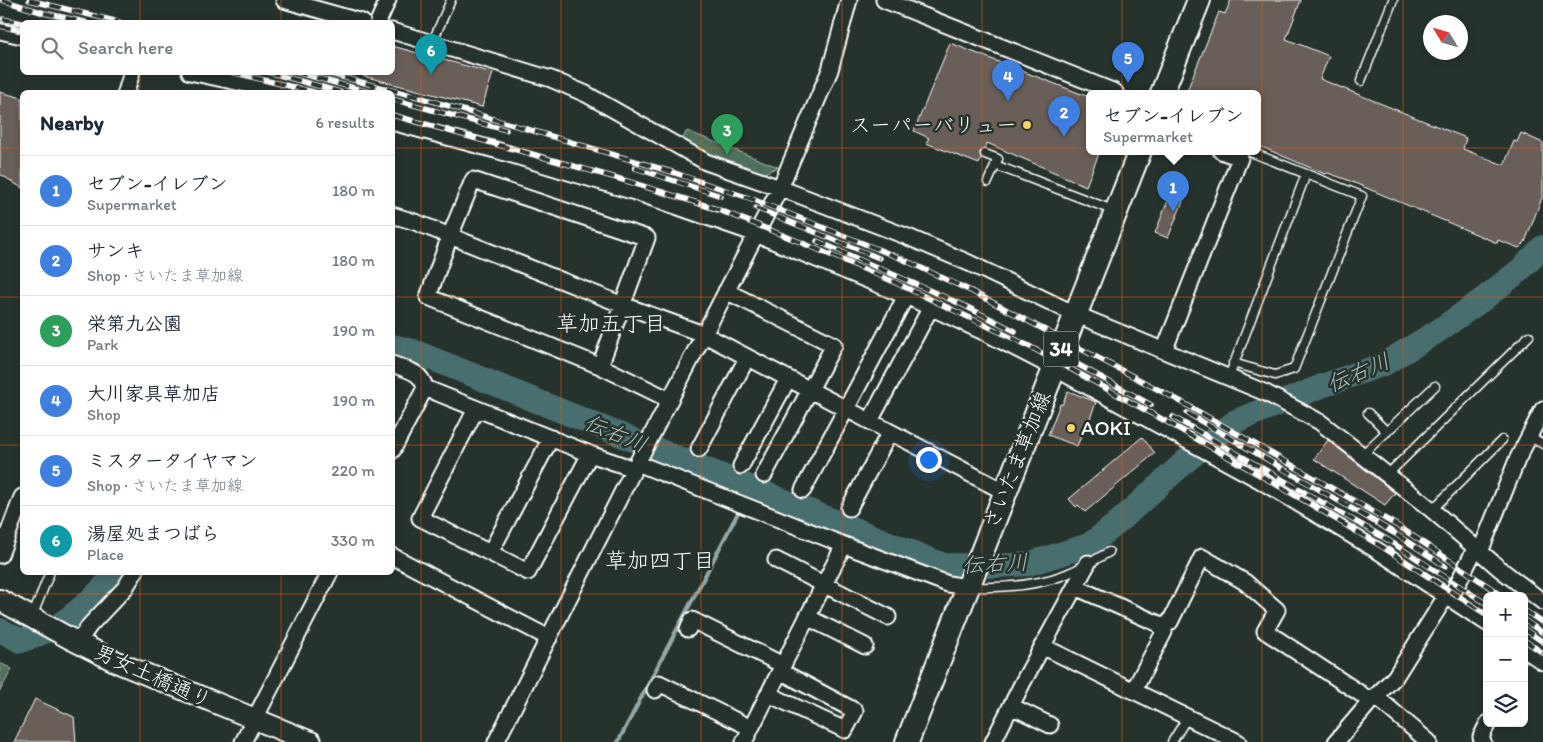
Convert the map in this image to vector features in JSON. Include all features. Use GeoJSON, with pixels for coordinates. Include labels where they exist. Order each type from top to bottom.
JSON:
{"type":"FeatureCollection","features":[{"type":"Feature","properties":{"kind":"main road"},"geometry":{"type":"LineString","coordinates":[[1163,90],[1199,0]]}},
{"type":"Feature","properties":{"kind":"main road","name":"さいたま草加線"},"geometry":{"type":"LineString","coordinates":[[907,742],[1138,155]]}},
{"type":"Feature","properties":{"kind":"street"},"geometry":{"type":"LineString","coordinates":[[284,0],[355,20]]}},
{"type":"Feature","properties":{"kind":"street"},"geometry":{"type":"LineString","coordinates":[[379,20],[388,0]]}},
{"type":"Feature","properties":{"kind":"street"},"geometry":{"type":"LineString","coordinates":[[496,742],[703,334],[780,188],[830,70],[849,0]]}},
{"type":"Feature","properties":{"kind":"street"},"geometry":{"type":"LineString","coordinates":[[884,0],[1110,90]]}},
{"type":"Feature","properties":{"kind":"street"},"geometry":{"type":"LineString","coordinates":[[0,31],[20,36]]}},
{"type":"Feature","properties":{"kind":"street"},"geometry":{"type":"LineString","coordinates":[[395,32],[552,79],[586,94],[706,162],[780,188],[916,241],[968,263],[1075,314],[1164,351],[1231,370],[1320,422],[1432,510],[1543,602]]}},
{"type":"Feature","properties":{"kind":"street"},"geometry":{"type":"LineString","coordinates":[[127,90],[131,75]]}},
{"type":"Feature","properties":{"kind":"street"},"geometry":{"type":"LineString","coordinates":[[204,75],[275,90]]}},
{"type":"Feature","properties":{"kind":"street"},"geometry":{"type":"LineString","coordinates":[[395,123],[499,151],[638,193],[756,234],[906,296],[1054,368],[1187,442],[1212,460],[1314,512],[1378,551],[1483,620]]}},
{"type":"Feature","properties":{"kind":"street"},"geometry":{"type":"LineString","coordinates":[[1164,351],[1243,155]]}},
{"type":"Feature","properties":{"kind":"street"},"geometry":{"type":"LineString","coordinates":[[600,366],[647,238],[473,180],[428,297],[600,366],[670,400]]}},
{"type":"Feature","properties":{"kind":"street"},"geometry":{"type":"LineString","coordinates":[[395,216],[623,305],[703,334],[1005,492]]}},
{"type":"Feature","properties":{"kind":"street"},"geometry":{"type":"LineString","coordinates":[[726,291],[834,345],[764,474]]}},
{"type":"Feature","properties":{"kind":"street"},"geometry":{"type":"LineString","coordinates":[[803,490],[906,296]]}},
{"type":"Feature","properties":{"kind":"street"},"geometry":{"type":"LineString","coordinates":[[870,421],[930,307]]}},
{"type":"Feature","properties":{"kind":"street"},"geometry":{"type":"LineString","coordinates":[[699,449],[747,358]]}},
{"type":"Feature","properties":{"kind":"street"},"geometry":{"type":"LineString","coordinates":[[395,365],[418,375],[423,380],[424,388],[395,443]]}},
{"type":"Feature","properties":{"kind":"street"},"geometry":{"type":"LineString","coordinates":[[741,466],[788,378]]}},
{"type":"Feature","properties":{"kind":"street"},"geometry":{"type":"LineString","coordinates":[[424,388],[590,454],[637,464],[948,584],[967,587]]}},
{"type":"Feature","properties":{"kind":"street"},"geometry":{"type":"LineString","coordinates":[[1336,742],[1373,699],[1395,677],[1478,550],[1517,460],[1543,408]]}},
{"type":"Feature","properties":{"kind":"street"},"geometry":{"type":"LineString","coordinates":[[476,409],[420,518],[528,572],[590,454]]}},
{"type":"Feature","properties":{"kind":"street"},"geometry":{"type":"LineString","coordinates":[[849,508],[890,432]]}},
{"type":"Feature","properties":{"kind":"street"},"geometry":{"type":"LineString","coordinates":[[490,553],[551,438]]}},
{"type":"Feature","properties":{"kind":"street"},"geometry":{"type":"LineString","coordinates":[[0,555],[20,502]]}},
{"type":"Feature","properties":{"kind":"street"},"geometry":{"type":"LineString","coordinates":[[744,742],[844,545]]}},
{"type":"Feature","properties":{"kind":"street"},"geometry":{"type":"LineString","coordinates":[[1162,628],[1170,622],[1202,557],[1245,582],[1277,610],[1265,631],[1361,694],[1373,699],[1429,742]]}},
{"type":"Feature","properties":{"kind":"street"},"geometry":{"type":"LineString","coordinates":[[395,558],[549,638]]}},
{"type":"Feature","properties":{"kind":"street"},"geometry":{"type":"LineString","coordinates":[[776,560],[888,617]]}},
{"type":"Feature","properties":{"kind":"street"},"geometry":{"type":"LineString","coordinates":[[998,741],[1011,706],[1088,563]]}},
{"type":"Feature","properties":{"kind":"street"},"geometry":{"type":"LineString","coordinates":[[74,640],[125,588],[133,575]]}},
{"type":"Feature","properties":{"kind":"street"},"geometry":{"type":"LineString","coordinates":[[243,742],[328,575]]}},
{"type":"Feature","properties":{"kind":"street"},"geometry":{"type":"LineString","coordinates":[[1075,587],[1159,624],[1162,628],[1164,632],[1134,690]]}},
{"type":"Feature","properties":{"kind":"street","name":"男女土橋通り"},"geometry":{"type":"LineString","coordinates":[[0,600],[121,664],[311,742]]}},
{"type":"Feature","properties":{"kind":"street"},"geometry":{"type":"LineString","coordinates":[[807,617],[865,646]]}},
{"type":"Feature","properties":{"kind":"street"},"geometry":{"type":"LineString","coordinates":[[688,629],[692,620],[782,668],[855,711],[845,730],[768,694]]}},
{"type":"Feature","properties":{"kind":"street"},"geometry":{"type":"LineString","coordinates":[[1042,646],[1238,742]]}},
{"type":"Feature","properties":{"kind":"street"},"geometry":{"type":"LineString","coordinates":[[1528,654],[1543,662]]}},
{"type":"Feature","properties":{"kind":"street"},"geometry":{"type":"LineString","coordinates":[[655,690],[659,683],[751,728]]}},
{"type":"Feature","properties":{"kind":"street"},"geometry":{"type":"LineString","coordinates":[[1011,706],[1050,725]]}},
{"type":"Feature","properties":{"kind":"street"},"geometry":{"type":"LineString","coordinates":[[1483,742],[1480,737],[1486,727]]}},
{"type":"Feature","properties":{"kind":"lane"},"geometry":{"type":"LineString","coordinates":[[432,43],[451,0]]}},
{"type":"Feature","properties":{"kind":"lane"},"geometry":{"type":"LineString","coordinates":[[1361,81],[1393,0]]}},
{"type":"Feature","properties":{"kind":"lane"},"geometry":{"type":"LineString","coordinates":[[985,154],[998,160],[988,182]]}},
{"type":"Feature","properties":{"kind":"lane"},"geometry":{"type":"LineString","coordinates":[[1250,155],[1306,174],[1362,196],[1294,369],[1275,375],[1231,370],[1306,174]]}},
{"type":"Feature","properties":{"kind":"lane"},"geometry":{"type":"LineString","coordinates":[[995,165],[1116,211]]}},
{"type":"Feature","properties":{"kind":"lane"},"geometry":{"type":"LineString","coordinates":[[1387,475],[1529,336]]}},
{"type":"Feature","properties":{"kind":"lane"},"geometry":{"type":"LineString","coordinates":[[1362,455],[1435,386]]}},
{"type":"Feature","properties":{"kind":"lane"},"geometry":{"type":"LineString","coordinates":[[1368,413],[1386,432]]}},
{"type":"Feature","properties":{"kind":"lane"},"geometry":{"type":"LineString","coordinates":[[1529,436],[1543,444]]}},
{"type":"Feature","properties":{"kind":"lane"},"geometry":{"type":"LineString","coordinates":[[1432,510],[1502,440]]}},
{"type":"Feature","properties":{"kind":"lane"},"geometry":{"type":"LineString","coordinates":[[967,587],[1017,586],[1042,582],[1065,575],[1109,552]]}},
{"type":"Feature","properties":{"kind":"lane"},"geometry":{"type":"LineString","coordinates":[[32,616],[49,575]]}},
{"type":"Feature","properties":{"kind":"lane"},"geometry":{"type":"LineString","coordinates":[[1172,742],[1186,718]]}},
{"type":"Feature","properties":{"kind":"green space"},"geometry":{"type":"Polygon","coordinates":[[[687,131],[778,167],[760,175],[719,161],[698,152],[681,141],[687,131]]]}},
{"type":"Feature","properties":{"kind":"green space"},"geometry":{"type":"Polygon","coordinates":[[[0,663],[12,669],[0,691],[0,663]]]}},
{"type":"Feature","properties":{"kind":"building"},"geometry":{"type":"Polygon","coordinates":[[[1231,0],[1301,0],[1286,39],[1329,56],[1320,79],[1466,138],[1463,149],[1504,165],[1514,141],[1517,142],[1521,133],[1543,143],[1543,195],[1525,242],[1519,248],[1498,240],[1497,243],[1345,179],[1328,173],[1325,174],[1261,147],[1261,90],[1187,90],[1219,12],[1225,14],[1231,0]]]}},
{"type":"Feature","properties":{"kind":"building"},"geometry":{"type":"Polygon","coordinates":[[[950,43],[1086,96],[1086,155],[1098,155],[1086,186],[987,143],[980,152],[979,164],[926,143],[929,138],[914,131],[950,43]]]}},
{"type":"Feature","properties":{"kind":"building"},"geometry":{"type":"Polygon","coordinates":[[[395,47],[493,73],[482,107],[363,76],[395,75],[395,47]]]}},
{"type":"Feature","properties":{"kind":"building"},"geometry":{"type":"Polygon","coordinates":[[[0,92],[20,97],[20,187],[0,174],[0,92]]]}},
{"type":"Feature","properties":{"kind":"building"},"geometry":{"type":"Polygon","coordinates":[[[1173,188],[1186,194],[1168,238],[1155,233],[1173,188]]]}},
{"type":"Feature","properties":{"kind":"building"},"geometry":{"type":"Polygon","coordinates":[[[1068,391],[1096,402],[1085,433],[1083,432],[1077,446],[1048,435],[1060,404],[1062,405],[1068,391]]]}},
{"type":"Feature","properties":{"kind":"building"},"geometry":{"type":"Polygon","coordinates":[[[1142,437],[1155,453],[1085,512],[1078,505],[1076,507],[1069,499],[1142,437]]]}},
{"type":"Feature","properties":{"kind":"building"},"geometry":{"type":"Polygon","coordinates":[[[1328,440],[1395,493],[1385,505],[1314,459],[1328,440]]]}},
{"type":"Feature","properties":{"kind":"building"},"geometry":{"type":"Polygon","coordinates":[[[35,699],[74,717],[76,742],[14,742],[35,699]]]}},
{"type":"Feature","properties":{"kind":"waterway","name":"伝右川"},"geometry":{"type":"LineString","coordinates":[[395,347],[413,351],[943,565],[997,566],[1028,564],[1089,545],[1115,525],[1187,460],[1236,421],[1322,386],[1384,364],[1438,331],[1519,271],[1543,247]]}},
{"type":"Feature","properties":{"kind":"waterway"},"geometry":{"type":"LineString","coordinates":[[744,500],[751,487]]}},
{"type":"Feature","properties":{"kind":"waterway"},"geometry":{"type":"LineString","coordinates":[[618,742],[741,507]]}},
{"type":"Feature","properties":{"kind":"waterway","name":"伝右川"},"geometry":{"type":"LineString","coordinates":[[0,630],[21,641],[44,633],[63,622],[88,602],[112,575]]}},
{"type":"Feature","properties":{"kind":"railway"},"geometry":{"type":"LineString","coordinates":[[2,0],[44,13],[76,20]]}},
{"type":"Feature","properties":{"kind":"railway"},"geometry":{"type":"LineString","coordinates":[[29,0],[111,20]]}},
{"type":"Feature","properties":{"kind":"railway"},"geometry":{"type":"LineString","coordinates":[[3,19],[20,23]]}},
{"type":"Feature","properties":{"kind":"railway"},"geometry":{"type":"LineString","coordinates":[[0,26],[20,31]]}},
{"type":"Feature","properties":{"kind":"railway"},"geometry":{"type":"LineString","coordinates":[[243,75],[306,90]]}},
{"type":"Feature","properties":{"kind":"railway"},"geometry":{"type":"LineString","coordinates":[[279,75],[333,90]]}},
{"type":"Feature","properties":{"kind":"railway"},"geometry":{"type":"LineString","coordinates":[[306,75],[362,90]]}},
{"type":"Feature","properties":{"kind":"railway"},"geometry":{"type":"LineString","coordinates":[[334,75],[392,90]]}},
{"type":"Feature","properties":{"kind":"railway"},"geometry":{"type":"LineString","coordinates":[[395,91],[672,172],[752,199],[900,258],[971,291],[1178,400],[1398,526],[1497,592]]}},
{"type":"Feature","properties":{"kind":"railway"},"geometry":{"type":"LineString","coordinates":[[395,100],[506,130]]}},
{"type":"Feature","properties":{"kind":"railway"},"geometry":{"type":"LineString","coordinates":[[395,116],[620,179],[717,209],[892,281],[1027,345],[1167,422],[1384,548],[1483,612]]}},
{"type":"Feature","properties":{"kind":"railway"},"geometry":{"type":"LineString","coordinates":[[635,168],[721,196]]}},
{"type":"Feature","properties":{"kind":"railway"},"geometry":{"type":"LineString","coordinates":[[756,208],[879,258]]}},
{"type":"Feature","properties":{"kind":"railway"},"geometry":{"type":"LineString","coordinates":[[817,241],[963,305],[1015,331]]}},
{"type":"Feature","properties":{"kind":"railway"},"geometry":{"type":"LineString","coordinates":[[1068,359],[1151,405]]}},
{"type":"Feature","properties":{"kind":"railway"},"geometry":{"type":"LineString","coordinates":[[1187,413],[1394,533],[1445,566]]}},
{"type":"Feature","properties":{"kind":"railway"},"geometry":{"type":"LineString","coordinates":[[1173,417],[1388,540],[1483,601]]}},
{"type":"Feature","properties":{"kind":"railway"},"geometry":{"type":"LineString","coordinates":[[1528,613],[1543,623]]}},
{"type":"Feature","properties":{"kind":"railway"},"geometry":{"type":"LineString","coordinates":[[1528,623],[1543,633]]}},
{"type":"Feature","properties":{"kind":"railway"},"geometry":{"type":"LineString","coordinates":[[1528,632],[1543,642]]}},
{"type":"Feature","properties":{"kind":"railway"},"geometry":{"type":"LineString","coordinates":[[1528,643],[1543,653]]}},
{"type":"Feature","properties":{"kind":"place","name":"湯屋処まつばら"},"geometry":{"type":"Point","coordinates":[431,75]}},
{"type":"Feature","properties":{"kind":"place","name":"ミスタータイヤマン"},"geometry":{"type":"Point","coordinates":[1128,83]}},
{"type":"Feature","properties":{"kind":"place","name":"大川家具草加店"},"geometry":{"type":"Point","coordinates":[1008,101]}},
{"type":"Feature","properties":{"kind":"place","name":"スーパーバリュー"},"geometry":{"type":"Point","coordinates":[1027,125]}},
{"type":"Feature","properties":{"kind":"place","name":"サンキ"},"geometry":{"type":"Point","coordinates":[1064,137]}},
{"type":"Feature","properties":{"kind":"place","name":"栄第九公園"},"geometry":{"type":"Point","coordinates":[727,155]}},
{"type":"Feature","properties":{"kind":"place","name":"セブン-イレブン"},"geometry":{"type":"Point","coordinates":[1173,212]}},
{"type":"Feature","properties":{"kind":"place","name":"AOKI"},"geometry":{"type":"Point","coordinates":[1071,428]}},
{"type":"Feature","properties":{"kind":"district","name":"草加五丁目"},"geometry":{"type":"Point","coordinates":[611,323]}},
{"type":"Feature","properties":{"kind":"district","name":"草加四丁目"},"geometry":{"type":"Point","coordinates":[660,560]}}]}
